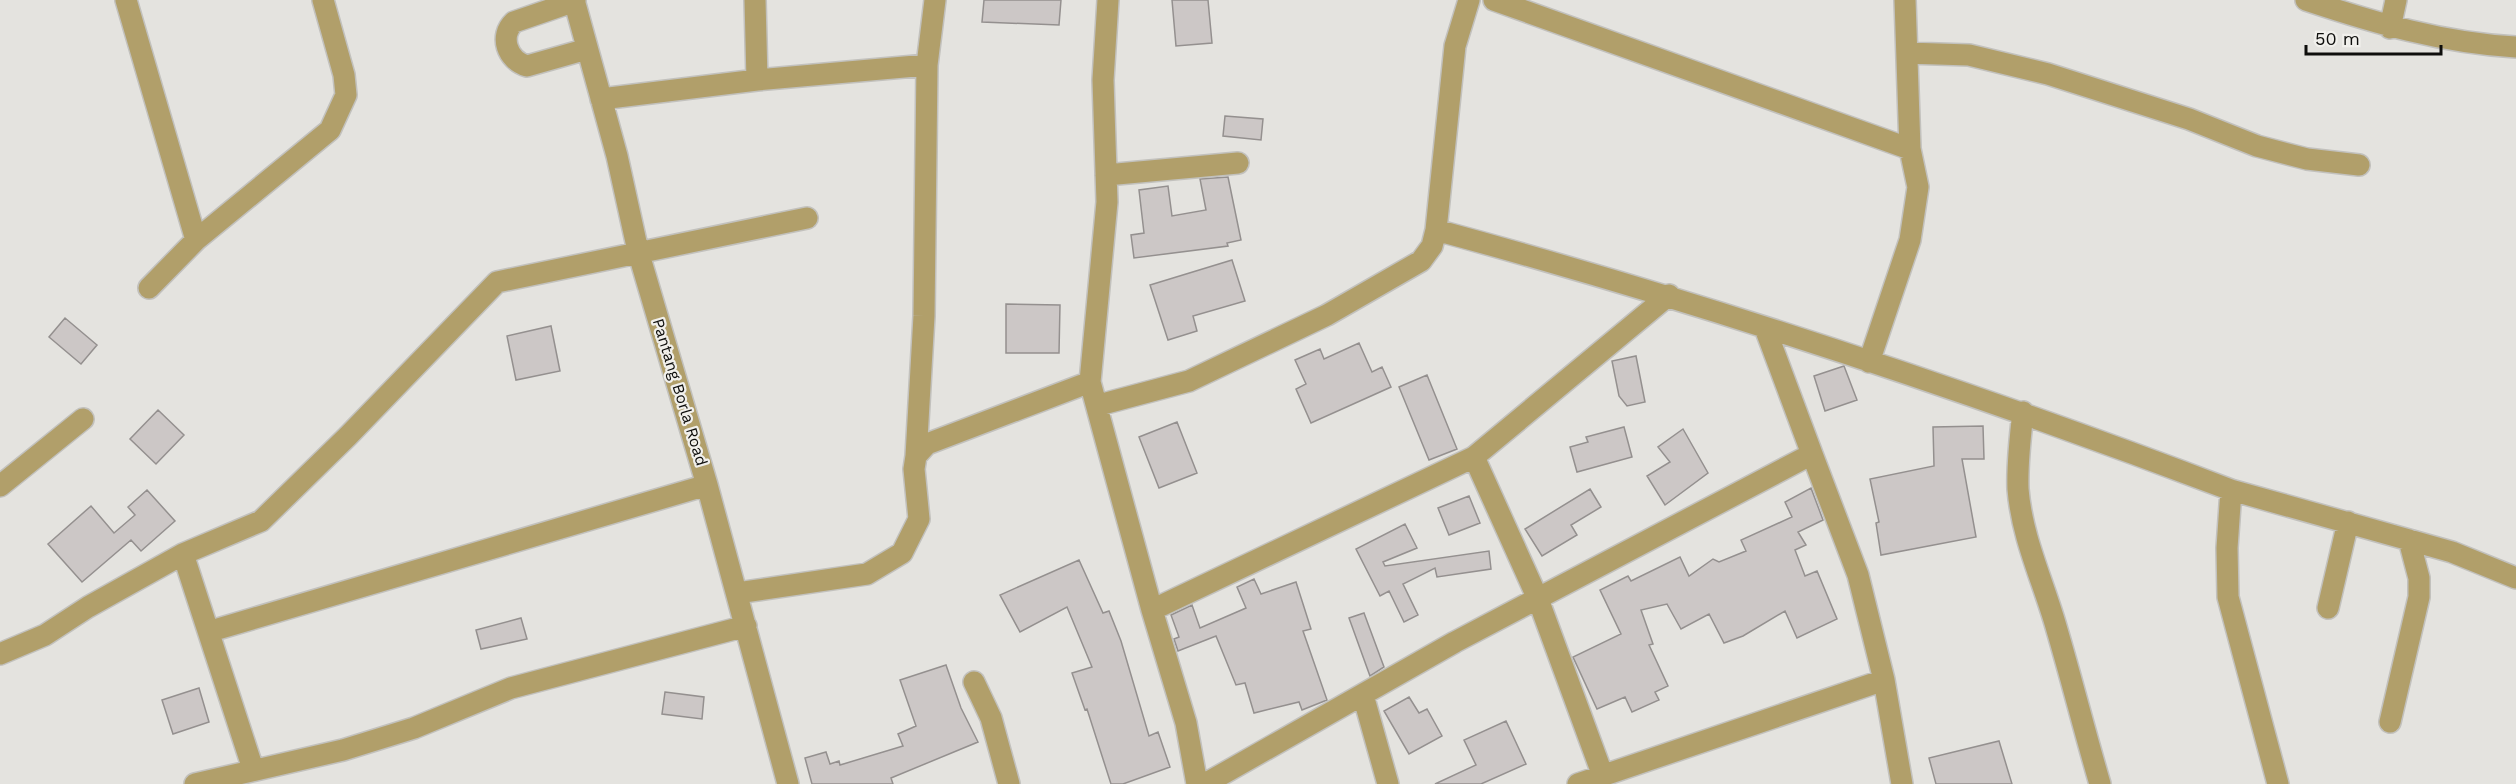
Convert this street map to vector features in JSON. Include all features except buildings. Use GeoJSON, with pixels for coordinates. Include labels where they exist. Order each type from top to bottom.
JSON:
{"type":"FeatureCollection","features":[{"type":"Feature","properties":{"kind":"street"},"geometry":{"type":"LineString","coordinates":[[126,0],[196,240]]}},
{"type":"Feature","properties":{"kind":"street"},"geometry":{"type":"LineString","coordinates":[[149,288],[196,240],[330,130],[346,95],[345,75],[323,0]]}},
{"type":"Feature","properties":{"kind":"street"},"geometry":{"type":"LineString","coordinates":[[755,0],[758,80]]}},
{"type":"Feature","properties":{"kind":"street"},"geometry":{"type":"LineString","coordinates":[[737,593],[867,574],[902,553],[919,519],[914,469],[924,316],[927,65],[935,0]]}},
{"type":"Feature","properties":{"kind":"street"},"geometry":{"type":"LineString","coordinates":[[1108,0],[1103,80],[1107,202],[1090,382],[1099,405],[1152,610],[1186,723],[1197,784]]}},
{"type":"Feature","properties":{"kind":"street"},"geometry":{"type":"LineString","coordinates":[[1099,405],[1189,381],[1327,315],[1421,261],[1432,246],[1436,230],[1455,46],[1469,0]]}},
{"type":"Feature","properties":{"kind":"street"},"geometry":{"type":"LineString","coordinates":[[1494,0],[1910,149]]}},
{"type":"Feature","properties":{"kind":"street"},"geometry":{"type":"LineString","coordinates":[[1869,362],[1910,240],[1918,187],[1910,149],[1905,0]]}},
{"type":"Feature","properties":{"kind":"street"},"geometry":{"type":"LineString","coordinates":[[2306,0],[2390,28],[2465,42],[2516,46]]}},
{"type":"Feature","properties":{"kind":"street"},"geometry":{"type":"LineString","coordinates":[[2390,28],[2396,0]]}},
{"type":"Feature","properties":{"kind":"street"},"geometry":{"type":"LineString","coordinates":[[574,1],[514,22],[507,29],[504,37],[512,57],[518,63],[526,66],[587,49]]}},
{"type":"Feature","properties":{"kind":"street","name":"Pantang Borla Road"},"geometry":{"type":"LineString","coordinates":[[574,1],[601,99],[638,251],[707,485],[788,784]]}},
{"type":"Feature","properties":{"kind":"street"},"geometry":{"type":"LineString","coordinates":[[1907,53],[1969,55],[2025,69],[2189,119],[2257,146],[2307,159],[2359,165]]}},
{"type":"Feature","properties":{"kind":"street"},"geometry":{"type":"LineString","coordinates":[[601,99],[758,80],[927,65]]}},
{"type":"Feature","properties":{"kind":"street"},"geometry":{"type":"LineString","coordinates":[[1106,175],[1238,163]]}},
{"type":"Feature","properties":{"kind":"street"},"geometry":{"type":"LineString","coordinates":[[0,654],[45,635],[87,608],[183,554],[261,521],[348,436],[498,282],[638,251],[807,218]]}},
{"type":"Feature","properties":{"kind":"street"},"geometry":{"type":"LineString","coordinates":[[1436,230],[1669,295],[2023,412],[2231,490],[2452,552],[2516,578]]}},
{"type":"Feature","properties":{"kind":"street"},"geometry":{"type":"LineString","coordinates":[[1152,610],[1474,457],[1669,295]]}},
{"type":"Feature","properties":{"kind":"street"},"geometry":{"type":"LineString","coordinates":[[1766,328],[1858,575],[1884,680],[1902,784]]}},
{"type":"Feature","properties":{"kind":"street"},"geometry":{"type":"LineString","coordinates":[[916,456],[927,444],[1090,382]]}},
{"type":"Feature","properties":{"kind":"street"},"geometry":{"type":"LineString","coordinates":[[2023,412],[2018,490],[2024,524],[2036,568],[2057,627],[2100,784]]}},
{"type":"Feature","properties":{"kind":"street"},"geometry":{"type":"LineString","coordinates":[[0,486],[83,419]]}},
{"type":"Feature","properties":{"kind":"street"},"geometry":{"type":"LineString","coordinates":[[1205,784],[1363,694],[1812,454]]}},
{"type":"Feature","properties":{"kind":"street"},"geometry":{"type":"LineString","coordinates":[[1474,457],[1538,599],[1603,776]]}},
{"type":"Feature","properties":{"kind":"street"},"geometry":{"type":"LineString","coordinates":[[211,632],[707,485]]}},
{"type":"Feature","properties":{"kind":"street"},"geometry":{"type":"LineString","coordinates":[[2231,490],[2228,597],[2278,784]]}},
{"type":"Feature","properties":{"kind":"street"},"geometry":{"type":"LineString","coordinates":[[2328,608],[2348,522]]}},
{"type":"Feature","properties":{"kind":"street"},"geometry":{"type":"LineString","coordinates":[[2390,722],[2419,597],[2419,578],[2409,540]]}},
{"type":"Feature","properties":{"kind":"street"},"geometry":{"type":"LineString","coordinates":[[183,554],[211,632],[253,769]]}},
{"type":"Feature","properties":{"kind":"street"},"geometry":{"type":"LineString","coordinates":[[195,784],[222,780],[253,769],[343,750],[414,728],[512,688],[746,626]]}},
{"type":"Feature","properties":{"kind":"street"},"geometry":{"type":"LineString","coordinates":[[1578,784],[1884,680]]}},
{"type":"Feature","properties":{"kind":"street"},"geometry":{"type":"LineString","coordinates":[[974,682],[992,718],[1009,784]]}},
{"type":"Feature","properties":{"kind":"street"},"geometry":{"type":"LineString","coordinates":[[1363,694],[1388,784]]}}]}
